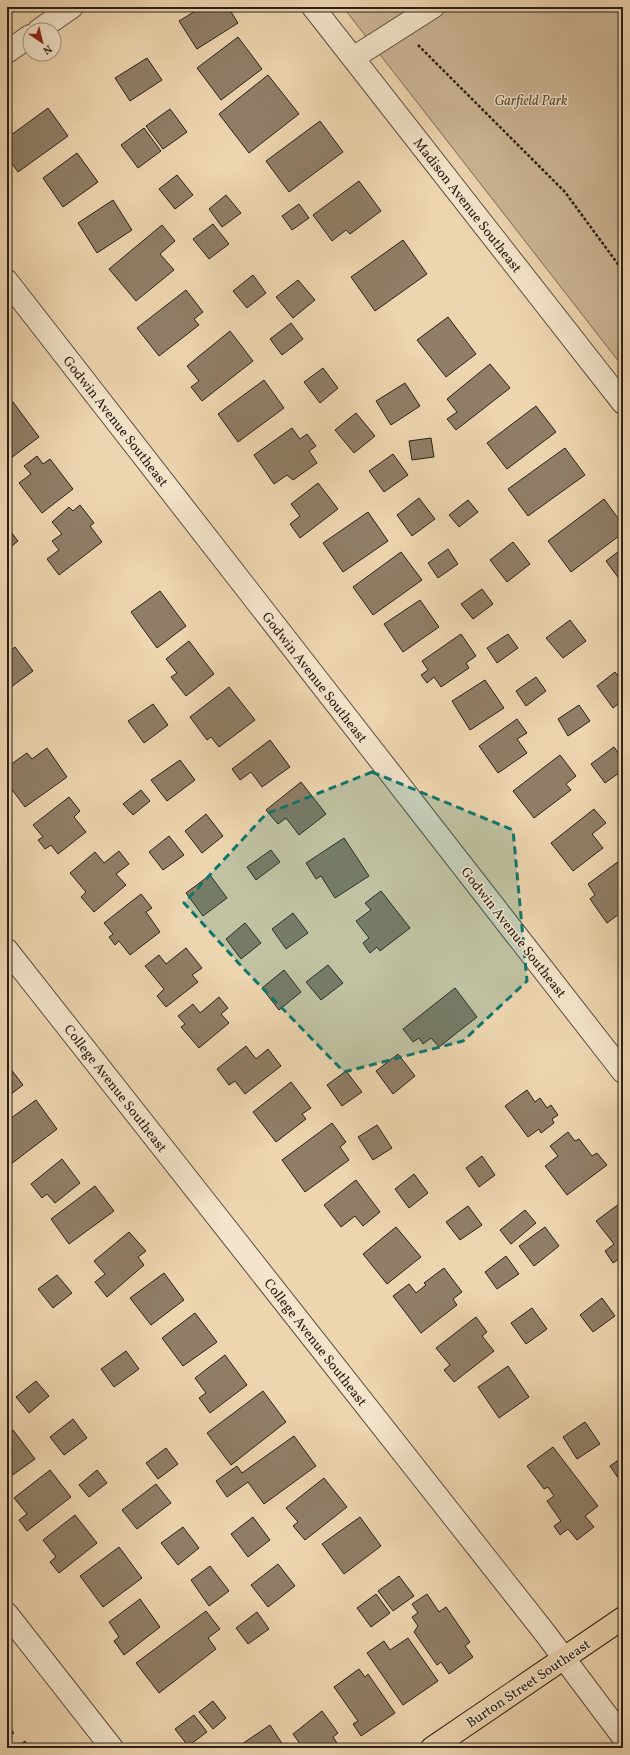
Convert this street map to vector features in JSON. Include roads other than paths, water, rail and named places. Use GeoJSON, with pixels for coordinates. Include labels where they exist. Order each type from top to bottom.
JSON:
{"type":"FeatureCollection","features":[{"type":"Feature","properties":{"kind":"main road","name":"Burton Street Southeast"},"geometry":{"type":"LineString","coordinates":[[432,1748],[623,1618]]}},
{"type":"Feature","properties":{"kind":"street"},"geometry":{"type":"LineString","coordinates":[[50,22],[72,7]]}},
{"type":"Feature","properties":{"kind":"street","name":"Madison Avenue Southeast"},"geometry":{"type":"LineString","coordinates":[[313,7],[623,403]]}},
{"type":"Feature","properties":{"kind":"street"},"geometry":{"type":"LineString","coordinates":[[353,58],[433,7]]}},
{"type":"Feature","properties":{"kind":"street"},"geometry":{"type":"LineString","coordinates":[[7,52],[22,42]]}},
{"type":"Feature","properties":{"kind":"street","name":"Godwin Avenue Southeast"},"geometry":{"type":"LineString","coordinates":[[7,282],[623,1072]]}},
{"type":"Feature","properties":{"kind":"street","name":"College Avenue Southeast"},"geometry":{"type":"LineString","coordinates":[[7,950],[564,1658],[623,1737]]}},
{"type":"Feature","properties":{"kind":"street"},"geometry":{"type":"LineString","coordinates":[[7,1614],[112,1748]]}},
{"type":"Feature","properties":{"kind":"park label","name":"Garfield Park"},"geometry":{"type":"Point","coordinates":[531,100]}}]}
